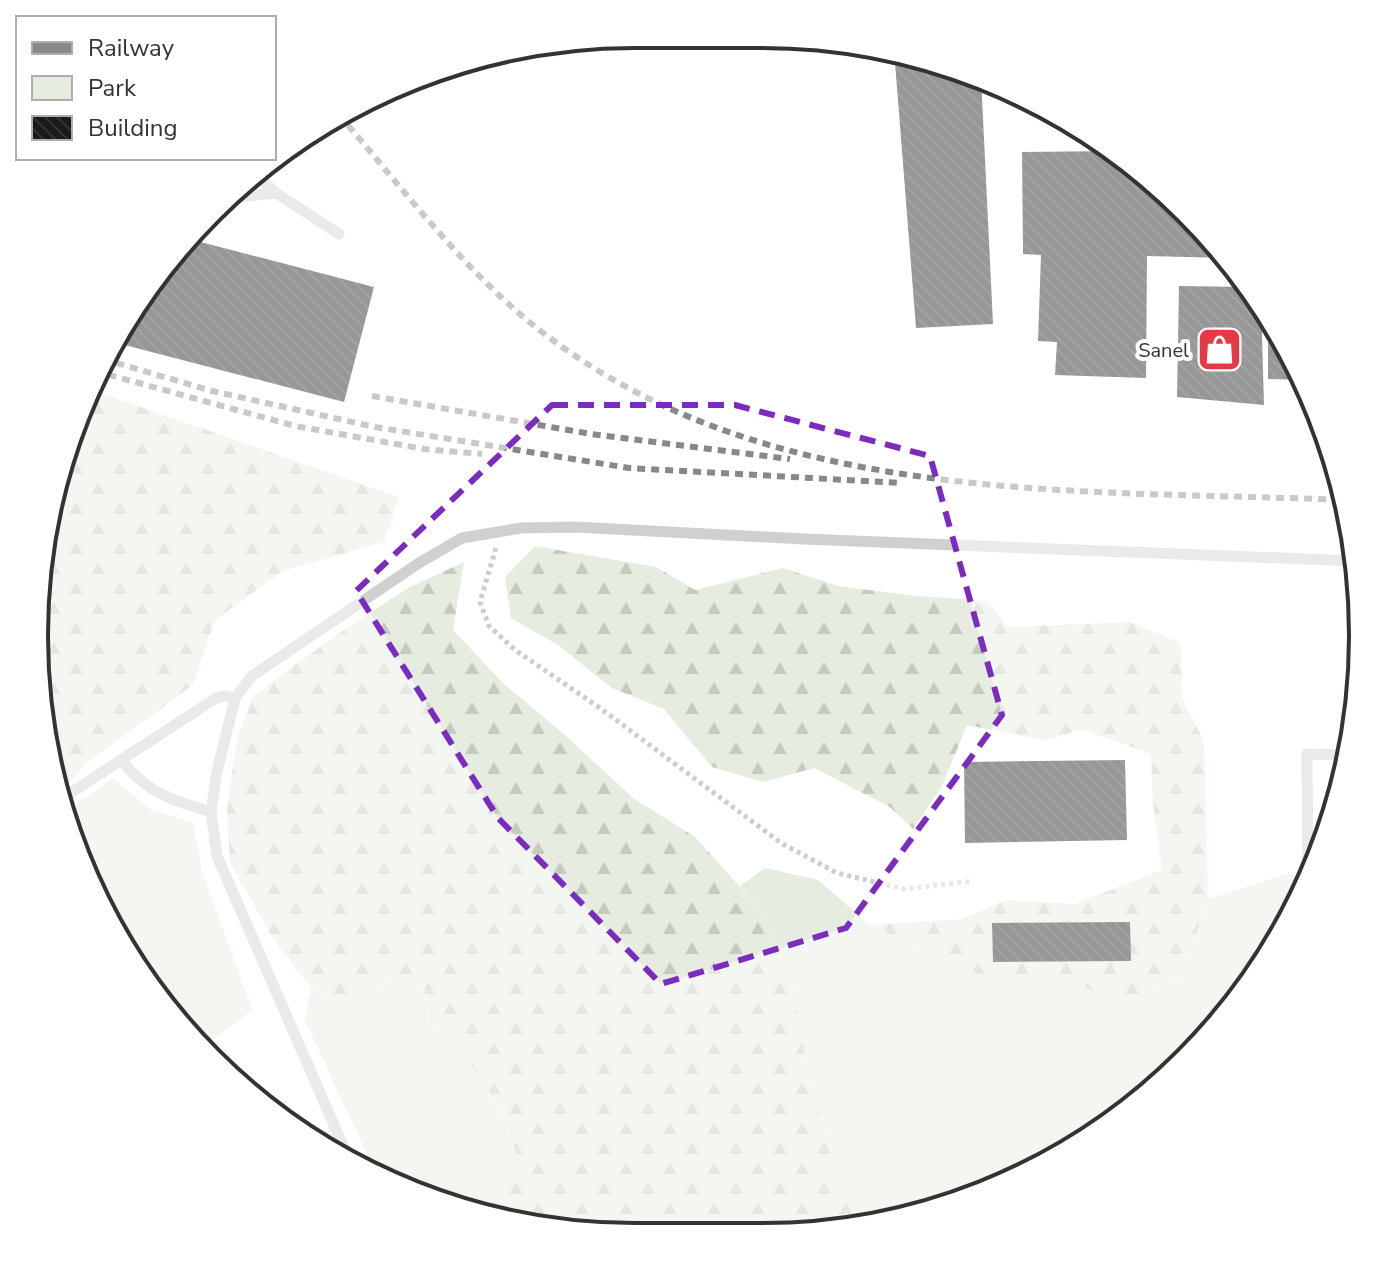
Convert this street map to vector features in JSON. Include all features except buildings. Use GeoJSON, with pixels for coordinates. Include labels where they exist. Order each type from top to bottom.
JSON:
{"type":"FeatureCollection","features":[{"type":"Feature","properties":{"kind":"lane"},"geometry":{"type":"LineString","coordinates":[[263,181],[339,234]]}},
{"type":"Feature","properties":{"kind":"lane"},"geometry":{"type":"LineString","coordinates":[[246,196],[276,193]]}},
{"type":"Feature","properties":{"kind":"lane"},"geometry":{"type":"LineString","coordinates":[[342,1144],[217,856],[211,812],[235,698],[252,676],[419,563],[462,538],[521,528],[575,527],[1344,561]]}},
{"type":"Feature","properties":{"kind":"lane"},"geometry":{"type":"LineString","coordinates":[[70,794],[216,698],[235,698]]}},
{"type":"Feature","properties":{"kind":"lane"},"geometry":{"type":"LineString","coordinates":[[1308,850],[1307,754],[1337,755]]}},
{"type":"Feature","properties":{"kind":"lane"},"geometry":{"type":"LineString","coordinates":[[121,760],[149,789],[167,799],[211,812]]}},
{"type":"Feature","properties":{"kind":"path"},"geometry":{"type":"LineString","coordinates":[[501,532],[480,602],[489,626],[515,650],[600,708],[781,843],[837,873],[904,889],[973,881]]}},
{"type":"Feature","properties":{"kind":"highlighted area"},"geometry":{"type":"Polygon","coordinates":[[[552,405],[735,405],[930,456],[1002,715],[846,928],[661,984],[498,818],[356,591],[552,405]]]}},
{"type":"Feature","properties":{"kind":"green space"},"geometry":{"type":"Polygon","coordinates":[[[101,393],[399,497],[384,542],[283,571],[215,620],[193,685],[85,764],[67,786],[59,750],[49,674],[49,597],[59,521],[68,483],[101,393]]]}},
{"type":"Feature","properties":{"kind":"green space"},"geometry":{"type":"Polygon","coordinates":[[[535,546],[656,567],[695,590],[783,568],[838,586],[988,601],[1008,627],[1130,622],[1181,643],[1182,698],[1204,741],[1208,899],[1182,979],[1123,1001],[1046,974],[1005,986],[870,925],[962,919],[1005,900],[1075,904],[1162,870],[1153,805],[1151,754],[1082,729],[1046,741],[967,725],[942,786],[913,829],[890,807],[814,768],[763,782],[712,767],[664,709],[612,688],[558,645],[511,618],[505,577],[535,546]]]}},
{"type":"Feature","properties":{"kind":"green space"},"geometry":{"type":"Polygon","coordinates":[[[464,562],[453,630],[504,684],[633,798],[695,837],[760,909],[794,987],[809,1079],[853,1216],[800,1222],[636,1223],[559,1218],[501,1207],[516,1152],[494,1099],[462,1049],[430,1026],[424,987],[388,980],[353,1006],[311,988],[274,940],[230,863],[227,807],[237,739],[253,697],[408,588],[464,562]]]}},
{"type":"Feature","properties":{"kind":"green space"},"geometry":{"type":"Polygon","coordinates":[[[113,778],[149,809],[193,823],[202,871],[252,1010],[211,1041],[169,993],[127,929],[93,860],[74,806],[113,778]]]}},
{"type":"Feature","properties":{"kind":"green space"},"geometry":{"type":"Polygon","coordinates":[[[765,868],[818,880],[870,925],[1004,986],[1046,973],[1123,1001],[1182,979],[1208,899],[1293,872],[1293,885],[1270,929],[1228,993],[1177,1051],[1119,1102],[1055,1144],[986,1178],[914,1203],[853,1216],[809,1079],[794,987],[760,909],[740,886],[765,868]]]}},
{"type":"Feature","properties":{"kind":"green space"},"geometry":{"type":"Polygon","coordinates":[[[388,980],[424,987],[430,1026],[461,1049],[494,1099],[516,1152],[501,1207],[447,1192],[369,1158],[305,1021],[311,988],[353,1006],[388,980]]]}},
{"type":"Feature","properties":{"kind":"railway"},"geometry":{"type":"LineString","coordinates":[[347,124],[460,256],[542,332],[630,389],[725,431],[824,459],[927,478],[1138,494],[1333,500]]}},
{"type":"Feature","properties":{"kind":"railway"},"geometry":{"type":"LineString","coordinates":[[116,363],[212,391],[375,427],[629,468],[902,483]]}},
{"type":"Feature","properties":{"kind":"railway"},"geometry":{"type":"LineString","coordinates":[[110,375],[295,426],[424,449],[482,454]]}},
{"type":"Feature","properties":{"kind":"railway"},"geometry":{"type":"LineString","coordinates":[[372,396],[591,434],[790,459]]}},
{"type":"Feature","properties":{"kind":"place","name":"Sanel"},"geometry":{"type":"Point","coordinates":[1220,350]}}]}
